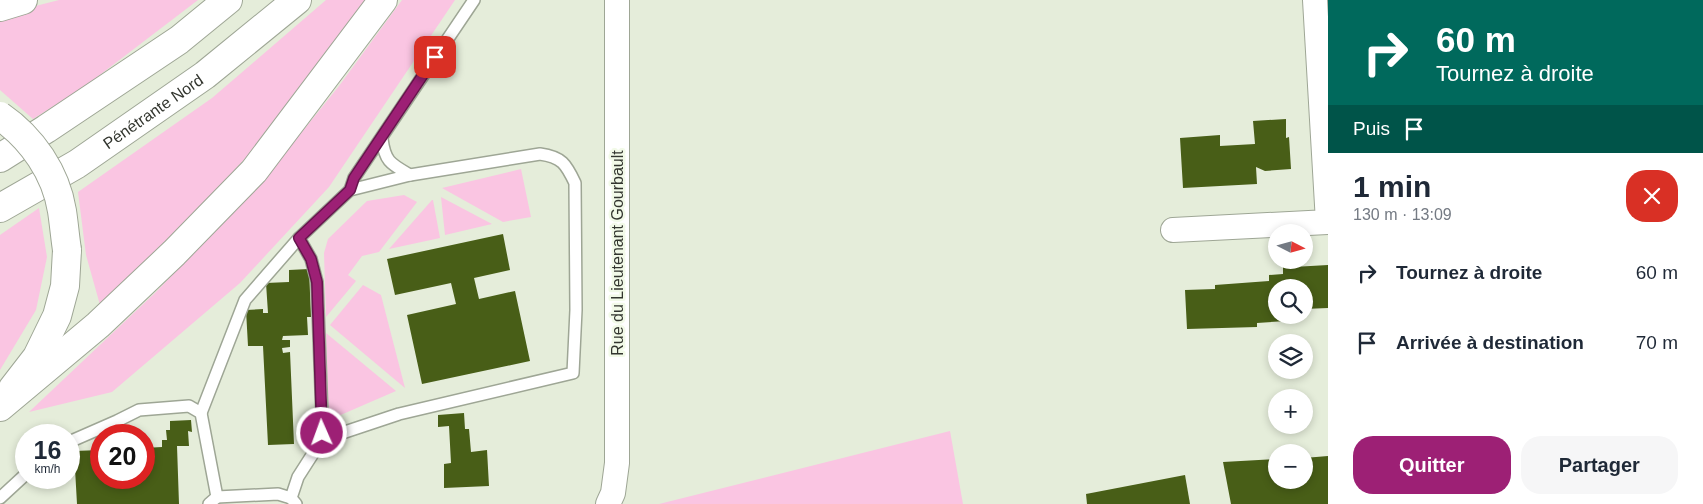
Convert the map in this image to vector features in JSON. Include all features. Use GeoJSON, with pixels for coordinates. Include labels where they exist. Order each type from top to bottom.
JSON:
{"type":"FeatureCollection","features":[{"type":"Feature","properties":{"kind":"main road"},"geometry":{"type":"LineString","coordinates":[[0,7],[23,0]]}},
{"type":"Feature","properties":{"kind":"main road"},"geometry":{"type":"LineString","coordinates":[[0,158],[179,40],[228,0]]}},
{"type":"Feature","properties":{"kind":"main road","name":"Pénétrante Nord"},"geometry":{"type":"LineString","coordinates":[[0,208],[77,164],[205,75],[297,0]]}},
{"type":"Feature","properties":{"kind":"main road"},"geometry":{"type":"LineString","coordinates":[[0,406],[98,325],[254,171],[383,0]]}},
{"type":"Feature","properties":{"kind":"main road"},"geometry":{"type":"LineString","coordinates":[[0,116],[8,121],[30,143],[49,169],[62,210],[64,286],[57,316],[38,357],[0,406]]}},
{"type":"Feature","properties":{"kind":"main road"},"geometry":{"type":"LineString","coordinates":[[0,129],[38,175],[62,251],[44,313],[29,343],[8,374],[0,382]]}},
{"type":"Feature","properties":{"kind":"street","name":"Rue du Lieutenant Gourbault"},"geometry":{"type":"LineString","coordinates":[[608,504],[613,493],[617,463],[617,0]]}},
{"type":"Feature","properties":{"kind":"street"},"geometry":{"type":"LineString","coordinates":[[1173,230],[1328,222],[1315,0]]}},
{"type":"Feature","properties":{"kind":"lane"},"geometry":{"type":"LineString","coordinates":[[350,190],[410,175],[540,154],[559,159],[568,168],[575,183],[576,310],[574,373],[399,414],[336,435],[323,443],[314,452],[298,477],[293,501],[278,494],[213,500],[201,413],[245,300],[299,238],[350,190],[354,178],[474,0]]}},
{"type":"Feature","properties":{"kind":"lane"},"geometry":{"type":"LineString","coordinates":[[382,139],[384,153],[390,164],[410,175]]}},
{"type":"Feature","properties":{"kind":"lane"},"geometry":{"type":"LineString","coordinates":[[299,238],[311,259],[317,282],[323,443]]}},
{"type":"Feature","properties":{"kind":"lane"},"geometry":{"type":"LineString","coordinates":[[80,437],[139,410],[189,406],[201,413]]}},
{"type":"Feature","properties":{"kind":"lane"},"geometry":{"type":"LineString","coordinates":[[0,498],[15,484]]}},
{"type":"Feature","properties":{"kind":"shaded area"},"geometry":{"type":"Polygon","coordinates":[[[59,0],[198,0],[84,87],[33,119],[0,90],[0,15],[59,0]]]}},
{"type":"Feature","properties":{"kind":"shaded area"},"geometry":{"type":"Polygon","coordinates":[[[326,0],[372,0],[261,141],[172,239],[100,305],[86,255],[78,192],[212,98],[326,0]]]}},
{"type":"Feature","properties":{"kind":"shaded area"},"geometry":{"type":"Polygon","coordinates":[[[402,0],[455,0],[329,187],[240,283],[112,392],[29,412],[156,292],[260,184],[339,86],[402,0]]]}},
{"type":"Feature","properties":{"kind":"shaded area"},"geometry":{"type":"Polygon","coordinates":[[[521,169],[531,217],[503,222],[442,188],[521,169]]]}},
{"type":"Feature","properties":{"kind":"shaded area"},"geometry":{"type":"Polygon","coordinates":[[[404,195],[417,202],[379,252],[362,256],[348,275],[356,281],[326,317],[324,253],[328,239],[367,201],[404,195]]]}},
{"type":"Feature","properties":{"kind":"shaded area"},"geometry":{"type":"Polygon","coordinates":[[[441,197],[492,224],[445,235],[441,197]]]}},
{"type":"Feature","properties":{"kind":"shaded area"},"geometry":{"type":"Polygon","coordinates":[[[432,200],[440,238],[389,249],[432,200]]]}},
{"type":"Feature","properties":{"kind":"shaded area"},"geometry":{"type":"Polygon","coordinates":[[[39,208],[47,257],[36,310],[0,370],[0,235],[39,208]]]}},
{"type":"Feature","properties":{"kind":"shaded area"},"geometry":{"type":"Polygon","coordinates":[[[363,285],[381,295],[405,388],[330,325],[363,285]]]}},
{"type":"Feature","properties":{"kind":"shaded area"},"geometry":{"type":"Polygon","coordinates":[[[326,333],[396,391],[329,420],[326,333]]]}},
{"type":"Feature","properties":{"kind":"shaded area"},"geometry":{"type":"Polygon","coordinates":[[[950,431],[963,504],[659,504],[950,431]]]}},
{"type":"Feature","properties":{"kind":"building"},"geometry":{"type":"Polygon","coordinates":[[[1286,119],[1286,138],[1289,137],[1291,169],[1265,171],[1256,167],[1257,184],[1183,188],[1180,138],[1220,135],[1220,146],[1255,144],[1253,121],[1286,119]]]}},
{"type":"Feature","properties":{"kind":"building"},"geometry":{"type":"Polygon","coordinates":[[[503,234],[510,270],[474,278],[479,299],[515,291],[530,361],[422,384],[407,315],[456,304],[451,283],[395,295],[387,259],[503,234]]]}},
{"type":"Feature","properties":{"kind":"building"},"geometry":{"type":"Polygon","coordinates":[[[1328,265],[1328,308],[1313,309],[1313,279],[1269,279],[1269,275],[1283,274],[1283,269],[1313,269],[1313,266],[1328,265]]]}},
{"type":"Feature","properties":{"kind":"building"},"geometry":{"type":"Polygon","coordinates":[[[309,269],[311,317],[307,317],[308,335],[283,336],[282,340],[290,340],[290,347],[282,348],[283,353],[290,352],[294,444],[268,445],[263,346],[248,346],[246,310],[263,309],[263,313],[268,313],[266,283],[289,282],[289,270],[309,269]]]}},
{"type":"Feature","properties":{"kind":"building"},"geometry":{"type":"Polygon","coordinates":[[[1268,281],[1268,322],[1257,323],[1257,327],[1187,329],[1185,290],[1215,289],[1215,285],[1268,281]]]}},
{"type":"Feature","properties":{"kind":"building"},"geometry":{"type":"Polygon","coordinates":[[[464,413],[465,429],[469,429],[471,452],[487,450],[489,486],[444,488],[444,464],[451,463],[449,426],[438,427],[438,415],[464,413]]]}},
{"type":"Feature","properties":{"kind":"building"},"geometry":{"type":"Polygon","coordinates":[[[191,420],[192,432],[188,431],[189,446],[177,446],[179,504],[77,504],[76,489],[80,489],[80,451],[90,450],[90,489],[155,489],[155,447],[162,447],[162,440],[167,440],[166,430],[170,430],[170,421],[191,420]]]}},
{"type":"Feature","properties":{"kind":"building"},"geometry":{"type":"Polygon","coordinates":[[[1328,456],[1328,504],[1231,504],[1223,462],[1268,459],[1268,489],[1313,489],[1313,457],[1328,456]]]}},
{"type":"Feature","properties":{"kind":"building"},"geometry":{"type":"Polygon","coordinates":[[[1185,475],[1190,504],[1087,504],[1086,494],[1185,475]]]}},
{"type":"Feature","properties":{"kind":"route"},"geometry":{"type":"LineString","coordinates":[[322,433],[317,282],[311,259],[299,238],[350,190],[354,178],[382,139],[435,57]]}}]}
